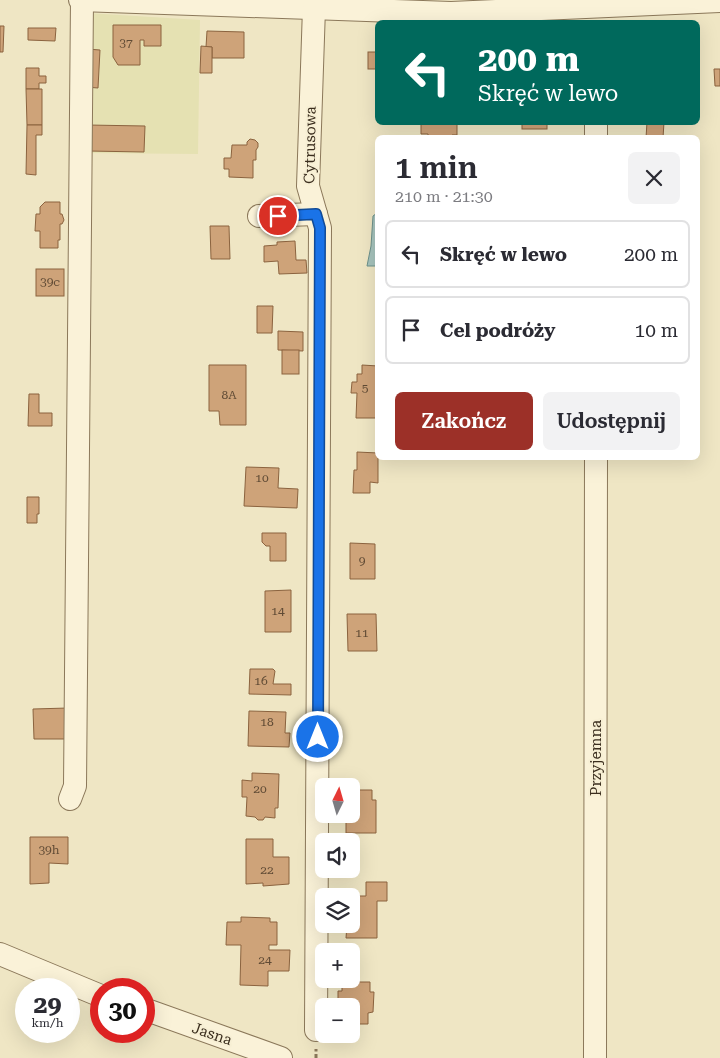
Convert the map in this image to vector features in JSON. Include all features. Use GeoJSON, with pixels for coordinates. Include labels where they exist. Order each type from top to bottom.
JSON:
{"type":"FeatureCollection","features":[{"type":"Feature","properties":{"kind":"street"},"geometry":{"type":"LineString","coordinates":[[70,799],[75,786],[81,0],[451,13],[597,14],[720,1]]}},
{"type":"Feature","properties":{"kind":"street","name":"Cytrusowa"},"geometry":{"type":"LineString","coordinates":[[314,8],[308,186],[320,228],[316,998]]}},
{"type":"Feature","properties":{"kind":"street"},"geometry":{"type":"LineString","coordinates":[[260,216],[316,214]]}},
{"type":"Feature","properties":{"kind":"street","name":"Przyjemna"},"geometry":{"type":"LineString","coordinates":[[595,1058],[596,460]]}},
{"type":"Feature","properties":{"kind":"street"},"geometry":{"type":"LineString","coordinates":[[0,954],[90,991]]}},
{"type":"Feature","properties":{"kind":"street","name":"Jasna"},"geometry":{"type":"LineString","coordinates":[[155,1014],[281,1058]]}},
{"type":"Feature","properties":{"kind":"shaded area"},"geometry":{"type":"Polygon","coordinates":[[[87,13],[200,20],[198,154],[85,153],[87,13]]]}},
{"type":"Feature","properties":{"kind":"water"},"geometry":{"type":"Polygon","coordinates":[[[375,214],[375,266],[367,266],[371,246],[373,216],[375,214]]]}},
{"type":"Feature","properties":{"kind":"building"},"geometry":{"type":"Polygon","coordinates":[[[113,25],[161,25],[161,46],[144,46],[144,40],[140,40],[140,65],[118,65],[113,57],[113,25]]]}},
{"type":"Feature","properties":{"kind":"building"},"geometry":{"type":"Polygon","coordinates":[[[0,26],[4,26],[3,52],[0,52],[0,26]]]}},
{"type":"Feature","properties":{"kind":"building"},"geometry":{"type":"Polygon","coordinates":[[[28,28],[56,28],[55,41],[28,40],[28,28]]]}},
{"type":"Feature","properties":{"kind":"building"},"geometry":{"type":"Polygon","coordinates":[[[207,31],[244,32],[244,58],[212,58],[212,47],[206,47],[207,31]]]}},
{"type":"Feature","properties":{"kind":"building"},"geometry":{"type":"Polygon","coordinates":[[[201,46],[212,47],[212,73],[200,73],[201,46]]]}},
{"type":"Feature","properties":{"kind":"building"},"geometry":{"type":"Polygon","coordinates":[[[87,49],[100,50],[98,88],[86,87],[87,49]]]}},
{"type":"Feature","properties":{"kind":"building"},"geometry":{"type":"Polygon","coordinates":[[[368,52],[375,52],[375,69],[368,69],[368,52]]]}},
{"type":"Feature","properties":{"kind":"building"},"geometry":{"type":"Polygon","coordinates":[[[26,68],[39,68],[39,76],[46,76],[46,83],[39,83],[39,89],[26,89],[26,68]]]}},
{"type":"Feature","properties":{"kind":"building"},"geometry":{"type":"Polygon","coordinates":[[[714,69],[720,69],[720,86],[715,86],[714,69]]]}},
{"type":"Feature","properties":{"kind":"building"},"geometry":{"type":"Polygon","coordinates":[[[26,89],[42,89],[42,125],[27,125],[26,89]]]}},
{"type":"Feature","properties":{"kind":"building"},"geometry":{"type":"Polygon","coordinates":[[[27,125],[42,125],[42,135],[36,135],[36,175],[26,174],[27,125]]]}},
{"type":"Feature","properties":{"kind":"building"},"geometry":{"type":"Polygon","coordinates":[[[88,125],[145,126],[144,152],[88,151],[88,125]]]}},
{"type":"Feature","properties":{"kind":"building"},"geometry":{"type":"Polygon","coordinates":[[[421,125],[457,125],[457,135],[421,134],[421,125]]]}},
{"type":"Feature","properties":{"kind":"building"},"geometry":{"type":"Polygon","coordinates":[[[522,125],[547,125],[547,129],[522,129],[522,125]]]}},
{"type":"Feature","properties":{"kind":"building"},"geometry":{"type":"Polygon","coordinates":[[[647,125],[664,125],[663,135],[646,135],[647,125]]]}},
{"type":"Feature","properties":{"kind":"building"},"geometry":{"type":"Polygon","coordinates":[[[250,139],[258,143],[256,160],[253,160],[253,178],[229,177],[229,169],[224,169],[224,158],[231,158],[232,145],[247,145],[250,139]]]}},
{"type":"Feature","properties":{"kind":"building"},"geometry":{"type":"Polygon","coordinates":[[[45,202],[60,202],[60,214],[62,214],[64,220],[60,224],[58,248],[40,248],[40,231],[35,231],[36,214],[40,214],[40,207],[45,202]]]}},
{"type":"Feature","properties":{"kind":"building"},"geometry":{"type":"Polygon","coordinates":[[[210,226],[229,226],[230,259],[211,259],[210,226]]]}},
{"type":"Feature","properties":{"kind":"building"},"geometry":{"type":"Polygon","coordinates":[[[295,241],[296,260],[306,260],[307,273],[279,274],[278,261],[264,262],[264,246],[277,245],[277,242],[295,241]]]}},
{"type":"Feature","properties":{"kind":"building"},"geometry":{"type":"Polygon","coordinates":[[[36,269],[64,269],[64,296],[36,296],[36,269]]]}},
{"type":"Feature","properties":{"kind":"building"},"geometry":{"type":"Polygon","coordinates":[[[257,306],[273,306],[272,333],[257,333],[257,306]]]}},
{"type":"Feature","properties":{"kind":"building"},"geometry":{"type":"Polygon","coordinates":[[[278,331],[303,332],[303,351],[278,350],[278,331]]]}},
{"type":"Feature","properties":{"kind":"building"},"geometry":{"type":"Polygon","coordinates":[[[282,350],[299,350],[299,374],[282,374],[282,350]]]}},
{"type":"Feature","properties":{"kind":"building"},"geometry":{"type":"Polygon","coordinates":[[[209,365],[246,365],[246,425],[220,425],[219,411],[209,411],[209,365]]]}},
{"type":"Feature","properties":{"kind":"building"},"geometry":{"type":"Polygon","coordinates":[[[362,365],[375,366],[375,418],[356,418],[357,393],[351,393],[352,382],[357,382],[357,374],[362,374],[362,365]]]}},
{"type":"Feature","properties":{"kind":"building"},"geometry":{"type":"Polygon","coordinates":[[[29,394],[39,394],[39,413],[52,413],[52,426],[28,426],[29,394]]]}},
{"type":"Feature","properties":{"kind":"building"},"geometry":{"type":"Polygon","coordinates":[[[357,452],[375,453],[375,460],[378,460],[378,483],[370,482],[370,493],[353,493],[354,470],[357,470],[357,452]]]}},
{"type":"Feature","properties":{"kind":"building"},"geometry":{"type":"Polygon","coordinates":[[[246,467],[279,468],[278,488],[298,489],[297,508],[244,506],[246,467]]]}},
{"type":"Feature","properties":{"kind":"building"},"geometry":{"type":"Polygon","coordinates":[[[27,497],[39,497],[37,523],[27,523],[27,497]]]}},
{"type":"Feature","properties":{"kind":"building"},"geometry":{"type":"Polygon","coordinates":[[[262,533],[286,533],[286,561],[270,561],[270,546],[266,546],[262,542],[262,533]]]}},
{"type":"Feature","properties":{"kind":"building"},"geometry":{"type":"Polygon","coordinates":[[[350,543],[375,544],[375,579],[350,579],[350,543]]]}},
{"type":"Feature","properties":{"kind":"building"},"geometry":{"type":"Polygon","coordinates":[[[291,590],[291,632],[265,632],[265,591],[291,590]]]}},
{"type":"Feature","properties":{"kind":"building"},"geometry":{"type":"Polygon","coordinates":[[[347,614],[376,614],[377,651],[348,651],[347,614]]]}},
{"type":"Feature","properties":{"kind":"building"},"geometry":{"type":"Polygon","coordinates":[[[250,669],[273,669],[275,671],[273,684],[291,684],[291,695],[249,694],[250,669]]]}},
{"type":"Feature","properties":{"kind":"building"},"geometry":{"type":"Polygon","coordinates":[[[68,708],[68,739],[34,739],[33,709],[68,708]]]}},
{"type":"Feature","properties":{"kind":"building"},"geometry":{"type":"Polygon","coordinates":[[[249,711],[286,712],[285,733],[290,733],[289,747],[248,746],[249,711]]]}},
{"type":"Feature","properties":{"kind":"building"},"geometry":{"type":"Polygon","coordinates":[[[252,773],[279,774],[278,808],[275,808],[275,818],[265,817],[263,820],[258,820],[255,817],[246,816],[247,797],[242,797],[242,780],[252,781],[252,773]]]}},
{"type":"Feature","properties":{"kind":"building"},"geometry":{"type":"Polygon","coordinates":[[[360,790],[372,790],[372,800],[376,800],[376,833],[346,833],[346,823],[360,823],[360,790]]]}},
{"type":"Feature","properties":{"kind":"building"},"geometry":{"type":"Polygon","coordinates":[[[30,837],[68,837],[68,864],[49,863],[49,883],[30,884],[30,837]]]}},
{"type":"Feature","properties":{"kind":"building"},"geometry":{"type":"Polygon","coordinates":[[[246,839],[273,839],[273,857],[289,857],[289,884],[263,886],[263,883],[246,884],[246,839]]]}},
{"type":"Feature","properties":{"kind":"building"},"geometry":{"type":"Polygon","coordinates":[[[366,882],[387,882],[387,901],[377,901],[377,938],[346,938],[346,933],[360,933],[360,896],[366,896],[366,882]]]}},
{"type":"Feature","properties":{"kind":"building"},"geometry":{"type":"Polygon","coordinates":[[[241,917],[270,918],[270,922],[277,922],[277,945],[269,945],[269,950],[290,950],[289,971],[268,971],[268,986],[240,985],[241,945],[226,945],[227,922],[241,922],[241,917]]]}},
{"type":"Feature","properties":{"kind":"building"},"geometry":{"type":"Polygon","coordinates":[[[360,982],[370,982],[370,992],[374,992],[373,1012],[368,1013],[368,1024],[360,1024],[360,998],[338,998],[338,991],[342,991],[342,988],[360,988],[360,982]]]}},
{"type":"Feature","properties":{"kind":"route"},"geometry":{"type":"LineString","coordinates":[[278,216],[316,214],[320,228],[318,737]]}}]}
